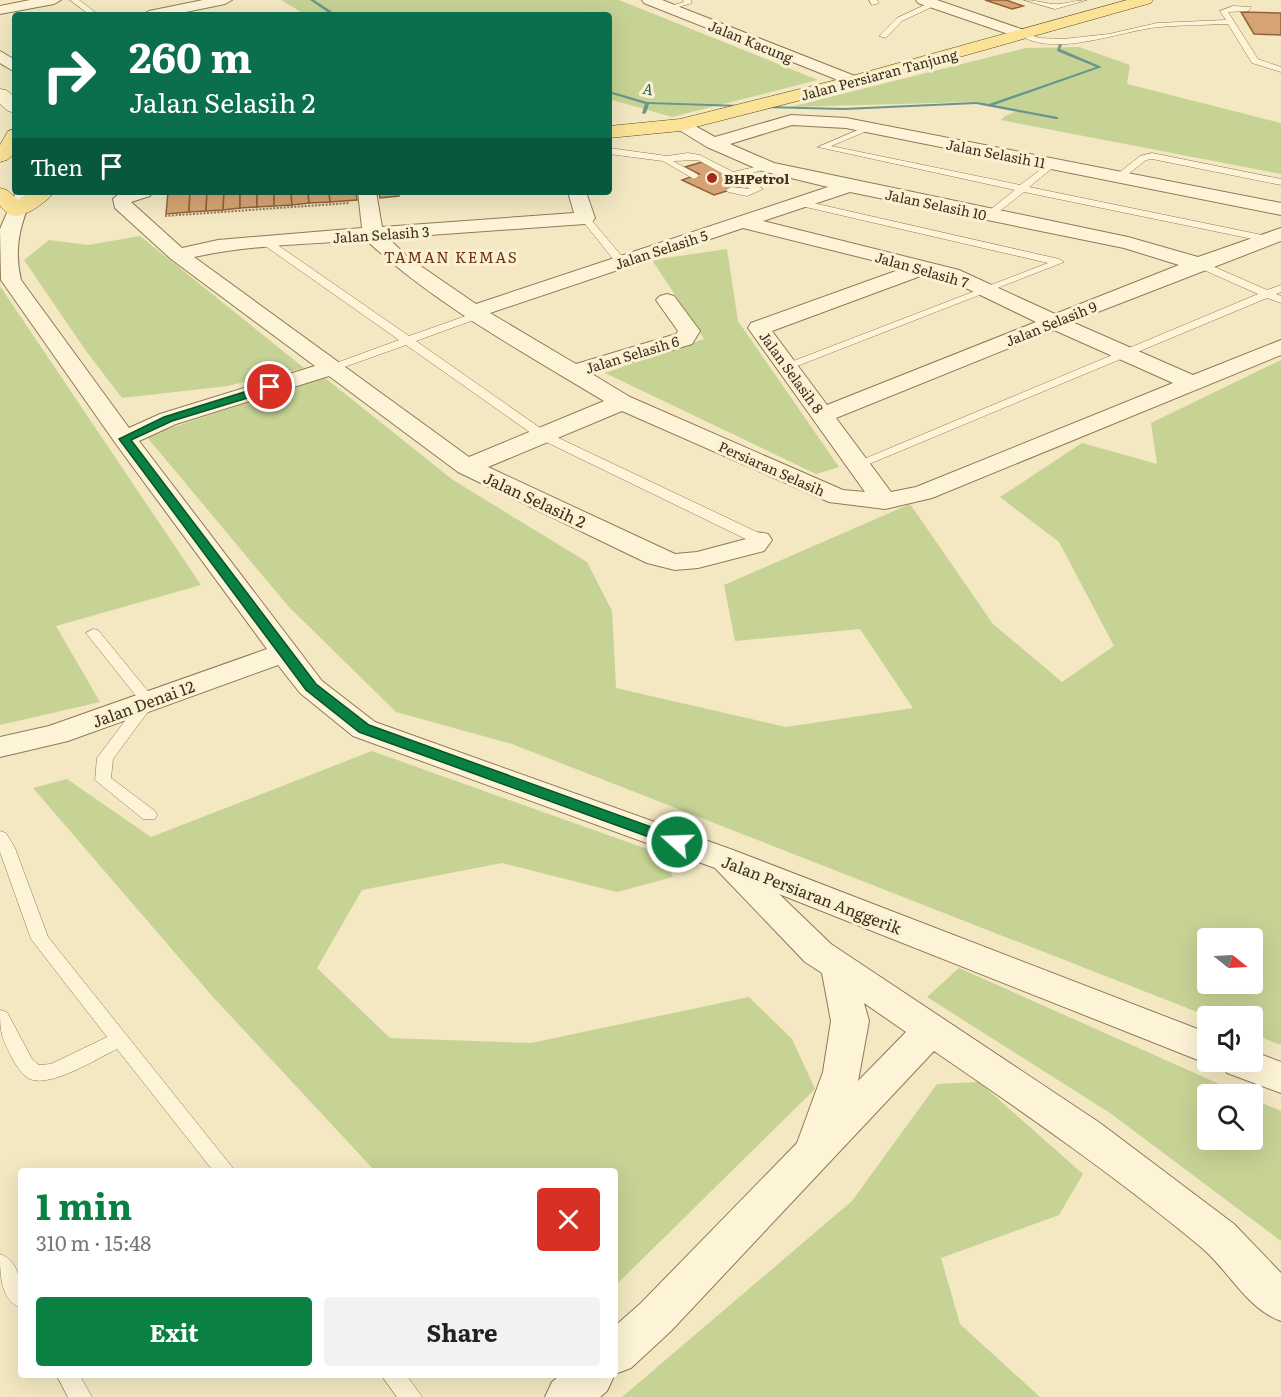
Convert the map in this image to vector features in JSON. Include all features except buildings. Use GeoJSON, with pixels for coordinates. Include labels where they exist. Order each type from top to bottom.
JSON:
{"type":"FeatureCollection","features":[{"type":"Feature","properties":{"kind":"main road","name":"Jalan Persiaran Tanjung"},"geometry":{"type":"LineString","coordinates":[[612,132],[680,125],[854,81],[1145,0]]}},
{"type":"Feature","properties":{"kind":"main road"},"geometry":{"type":"LineString","coordinates":[[0,156],[9,150],[12,142]]}},
{"type":"Feature","properties":{"kind":"main road"},"geometry":{"type":"LineString","coordinates":[[21,201],[36,195]]}},
{"type":"Feature","properties":{"kind":"street"},"geometry":{"type":"LineString","coordinates":[[0,10],[47,0]]}},
{"type":"Feature","properties":{"kind":"street"},"geometry":{"type":"LineString","coordinates":[[161,12],[199,2],[225,0]]}},
{"type":"Feature","properties":{"kind":"street","name":"Jalan Kacung"},"geometry":{"type":"LineString","coordinates":[[649,0],[681,3],[854,81]]}},
{"type":"Feature","properties":{"kind":"street"},"geometry":{"type":"LineString","coordinates":[[929,2],[1022,34]]}},
{"type":"Feature","properties":{"kind":"street"},"geometry":{"type":"LineString","coordinates":[[2,48],[12,63]]}},
{"type":"Feature","properties":{"kind":"street"},"geometry":{"type":"LineString","coordinates":[[0,94],[12,104]]}},
{"type":"Feature","properties":{"kind":"street"},"geometry":{"type":"LineString","coordinates":[[0,112],[12,122]]}},
{"type":"Feature","properties":{"kind":"street","name":"Jalan Selasih 11"},"geometry":{"type":"LineString","coordinates":[[712,143],[791,120],[819,120],[1281,209]]}},
{"type":"Feature","properties":{"kind":"street","name":"Jalan Selasih 10"},"geometry":{"type":"LineString","coordinates":[[680,125],[712,143],[768,167],[849,186],[1128,243],[1199,264]]}},
{"type":"Feature","properties":{"kind":"street","name":"Jalan Selasih 5"},"geometry":{"type":"LineString","coordinates":[[476,314],[621,262],[849,186]]}},
{"type":"Feature","properties":{"kind":"street","name":"Jalan Selasih 2"},"geometry":{"type":"LineString","coordinates":[[130,195],[122,199],[122,204],[178,255],[467,467],[656,557],[675,562],[698,560],[756,545],[759,540]]}},
{"type":"Feature","properties":{"kind":"street"},"geometry":{"type":"LineString","coordinates":[[578,195],[585,218]]}},
{"type":"Feature","properties":{"kind":"street"},"geometry":{"type":"LineString","coordinates":[[367,197],[373,235]]}},
{"type":"Feature","properties":{"kind":"street","name":"Jalan Persiaran Anggerik"},"geometry":{"type":"LineString","coordinates":[[21,201],[3,241],[5,267],[11,280],[125,439],[284,653],[311,687],[364,729],[721,858],[1197,1045]]}},
{"type":"Feature","properties":{"kind":"street","name":"Jalan Selasih 3"},"geometry":{"type":"LineString","coordinates":[[178,255],[218,246],[585,218]]}},
{"type":"Feature","properties":{"kind":"street","name":"Jalan Selasih 7"},"geometry":{"type":"LineString","coordinates":[[742,222],[952,274],[1120,353],[1193,383]]}},
{"type":"Feature","properties":{"kind":"street","name":"Persiaran Selasih"},"geometry":{"type":"LineString","coordinates":[[373,235],[402,262],[476,314],[622,402],[838,497],[885,501],[923,493],[1281,347]]}},
{"type":"Feature","properties":{"kind":"street","name":"Jalan Selasih 9"},"geometry":{"type":"LineString","coordinates":[[822,415],[1274,236]]}},
{"type":"Feature","properties":{"kind":"street","name":"Jalan Selasih 8"},"geometry":{"type":"LineString","coordinates":[[885,501],[759,328],[926,267]]}},
{"type":"Feature","properties":{"kind":"street","name":"Jalan Selasih 6"},"geometry":{"type":"LineString","coordinates":[[571,373],[684,339],[689,331],[667,300]]}},
{"type":"Feature","properties":{"kind":"street"},"geometry":{"type":"LineString","coordinates":[[125,439],[168,419],[332,368]]}},
{"type":"Feature","properties":{"kind":"street"},"geometry":{"type":"LineString","coordinates":[[467,467],[622,402]]}},
{"type":"Feature","properties":{"kind":"street","name":"Jalan Denai 12"},"geometry":{"type":"LineString","coordinates":[[0,747],[57,734],[284,653]]}},
{"type":"Feature","properties":{"kind":"street"},"geometry":{"type":"LineString","coordinates":[[721,858],[818,953],[1086,1134],[1219,1237],[1281,1302]]}},
{"type":"Feature","properties":{"kind":"street"},"geometry":{"type":"LineString","coordinates":[[814,1152],[842,1072],[850,1021],[838,966]]}},
{"type":"Feature","properties":{"kind":"street"},"geometry":{"type":"LineString","coordinates":[[618,1351],[656,1317],[932,1029]]}},
{"type":"Feature","properties":{"kind":"street"},"geometry":{"type":"LineString","coordinates":[[1263,1071],[1281,1078]]}},
{"type":"Feature","properties":{"kind":"street"},"geometry":{"type":"LineString","coordinates":[[568,1397],[589,1378]]}},
{"type":"Feature","properties":{"kind":"lane"},"geometry":{"type":"LineString","coordinates":[[74,0],[91,12]]}},
{"type":"Feature","properties":{"kind":"lane"},"geometry":{"type":"LineString","coordinates":[[1028,0],[1055,7],[1083,0]]}},
{"type":"Feature","properties":{"kind":"lane"},"geometry":{"type":"LineString","coordinates":[[883,36],[892,23],[929,2]]}},
{"type":"Feature","properties":{"kind":"lane"},"geometry":{"type":"LineString","coordinates":[[1248,9],[1224,11],[1255,61],[1281,70]]}},
{"type":"Feature","properties":{"kind":"lane"},"geometry":{"type":"LineString","coordinates":[[1022,34],[1052,41],[1086,40],[1133,32],[1232,25]]}},
{"type":"Feature","properties":{"kind":"lane"},"geometry":{"type":"LineString","coordinates":[[1240,37],[1253,37]]}},
{"type":"Feature","properties":{"kind":"lane"},"geometry":{"type":"LineString","coordinates":[[870,128],[822,147],[1274,236]]}},
{"type":"Feature","properties":{"kind":"lane"},"geometry":{"type":"LineString","coordinates":[[612,151],[667,159],[688,156],[700,159],[758,189],[747,193],[731,190]]}},
{"type":"Feature","properties":{"kind":"lane"},"geometry":{"type":"LineString","coordinates":[[1119,177],[1143,158],[1152,156],[1281,182]]}},
{"type":"Feature","properties":{"kind":"lane"},"geometry":{"type":"LineString","coordinates":[[667,159],[694,176]]}},
{"type":"Feature","properties":{"kind":"lane"},"geometry":{"type":"LineString","coordinates":[[989,215],[1052,164]]}},
{"type":"Feature","properties":{"kind":"lane"},"geometry":{"type":"LineString","coordinates":[[734,175],[768,167]]}},
{"type":"Feature","properties":{"kind":"lane"},"geometry":{"type":"LineString","coordinates":[[787,367],[1059,262],[800,203]]}},
{"type":"Feature","properties":{"kind":"lane"},"geometry":{"type":"LineString","coordinates":[[585,218],[621,262]]}},
{"type":"Feature","properties":{"kind":"lane"},"geometry":{"type":"LineString","coordinates":[[265,242],[542,435],[759,540]]}},
{"type":"Feature","properties":{"kind":"lane"},"geometry":{"type":"LineString","coordinates":[[1199,264],[1281,300]]}},
{"type":"Feature","properties":{"kind":"lane"},"geometry":{"type":"LineString","coordinates":[[858,464],[1120,353],[1281,288]]}},
{"type":"Feature","properties":{"kind":"lane"},"geometry":{"type":"LineString","coordinates":[[332,368],[408,342],[476,314]]}},
{"type":"Feature","properties":{"kind":"lane"},"geometry":{"type":"LineString","coordinates":[[93,633],[148,701],[105,758],[103,780],[149,815]]}},
{"type":"Feature","properties":{"kind":"lane"},"geometry":{"type":"LineString","coordinates":[[0,837],[7,848],[40,939],[118,1040],[223,1168]]}},
{"type":"Feature","properties":{"kind":"lane"},"geometry":{"type":"LineString","coordinates":[[0,1017],[26,1064],[35,1073],[54,1071],[118,1040]]}},
{"type":"Feature","properties":{"kind":"lane"},"geometry":{"type":"LineString","coordinates":[[0,1263],[18,1293]]}},
{"type":"Feature","properties":{"kind":"lane"},"geometry":{"type":"LineString","coordinates":[[69,1378],[81,1397]]}},
{"type":"Feature","properties":{"kind":"lane"},"geometry":{"type":"LineString","coordinates":[[395,1378],[411,1397]]}},
{"type":"Feature","properties":{"kind":"path"},"geometry":{"type":"LineString","coordinates":[[139,218],[367,197]]}},
{"type":"Feature","properties":{"kind":"green space"},"geometry":{"type":"Polygon","coordinates":[[[281,0],[619,0],[818,80],[672,117],[612,100],[612,12],[301,12],[281,0]]]}},
{"type":"Feature","properties":{"kind":"green space"},"geometry":{"type":"Polygon","coordinates":[[[1079,47],[1130,65],[1127,84],[1281,123],[1281,174],[1001,120],[1020,110],[971,102],[790,107],[1026,48],[1079,47]]]}},
{"type":"Feature","properties":{"kind":"green space"},"geometry":{"type":"Polygon","coordinates":[[[140,236],[304,368],[228,386],[122,398],[86,351],[24,260],[49,240],[88,245],[140,236]]]}},
{"type":"Feature","properties":{"kind":"green space"},"geometry":{"type":"Polygon","coordinates":[[[727,249],[738,321],[839,467],[816,474],[605,373],[704,339],[652,260],[727,249]]]}},
{"type":"Feature","properties":{"kind":"green space"},"geometry":{"type":"Polygon","coordinates":[[[0,286],[201,585],[56,626],[100,702],[0,725],[0,286]]]}},
{"type":"Feature","properties":{"kind":"green space"},"geometry":{"type":"Polygon","coordinates":[[[1281,360],[1281,1045],[1263,1038],[1263,1006],[1197,1006],[1197,1012],[512,744],[396,712],[288,606],[146,436],[324,377],[453,480],[587,562],[612,611],[616,688],[786,727],[913,708],[860,629],[735,641],[724,585],[910,504],[993,624],[1062,682],[1114,646],[1059,542],[1000,497],[1082,443],[1157,464],[1151,423],[1281,360]]]}},
{"type":"Feature","properties":{"kind":"green space"},"geometry":{"type":"Polygon","coordinates":[[[372,751],[664,855],[673,877],[617,892],[502,863],[362,890],[317,968],[390,1038],[531,1043],[749,997],[792,1039],[815,1089],[618,1283],[618,1168],[372,1168],[213,997],[33,788],[67,779],[151,837],[372,751]]]}},
{"type":"Feature","properties":{"kind":"green space"},"geometry":{"type":"Polygon","coordinates":[[[959,968],[1219,1084],[1197,1084],[1197,1150],[1263,1150],[1263,1103],[1281,1111],[1281,1241],[1110,1113],[927,997],[959,968]]]}},
{"type":"Feature","properties":{"kind":"green space"},"geometry":{"type":"Polygon","coordinates":[[[979,1082],[1083,1174],[1059,1215],[941,1258],[960,1324],[1040,1397],[622,1397],[852,1201],[937,1084],[979,1082]]]}},
{"type":"Feature","properties":{"kind":"waterway","name":"A"},"geometry":{"type":"LineString","coordinates":[[312,0],[330,12]]}},
{"type":"Feature","properties":{"kind":"waterway"},"geometry":{"type":"LineString","coordinates":[[990,105],[1100,67],[1058,50],[1060,45]]}},
{"type":"Feature","properties":{"kind":"waterway","name":"A"},"geometry":{"type":"LineString","coordinates":[[612,93],[647,103]]}},
{"type":"Feature","properties":{"kind":"waterway"},"geometry":{"type":"LineString","coordinates":[[644,113],[647,103]]}},
{"type":"Feature","properties":{"kind":"waterway"},"geometry":{"type":"LineString","coordinates":[[647,103],[741,106]]}},
{"type":"Feature","properties":{"kind":"waterway"},"geometry":{"type":"LineString","coordinates":[[765,107],[844,109],[976,103],[1056,118]]}},
{"type":"Feature","properties":{"kind":"place","name":"BHPetrol"},"geometry":{"type":"Point","coordinates":[712,178]}},
{"type":"Feature","properties":{"kind":"district","name":"TAMAN KEMAS"},"geometry":{"type":"Point","coordinates":[451,256]}},
{"type":"Feature","properties":{"kind":"route"},"geometry":{"type":"LineString","coordinates":[[270,387],[168,419],[125,439],[311,687],[364,729],[677,842]]}}]}
